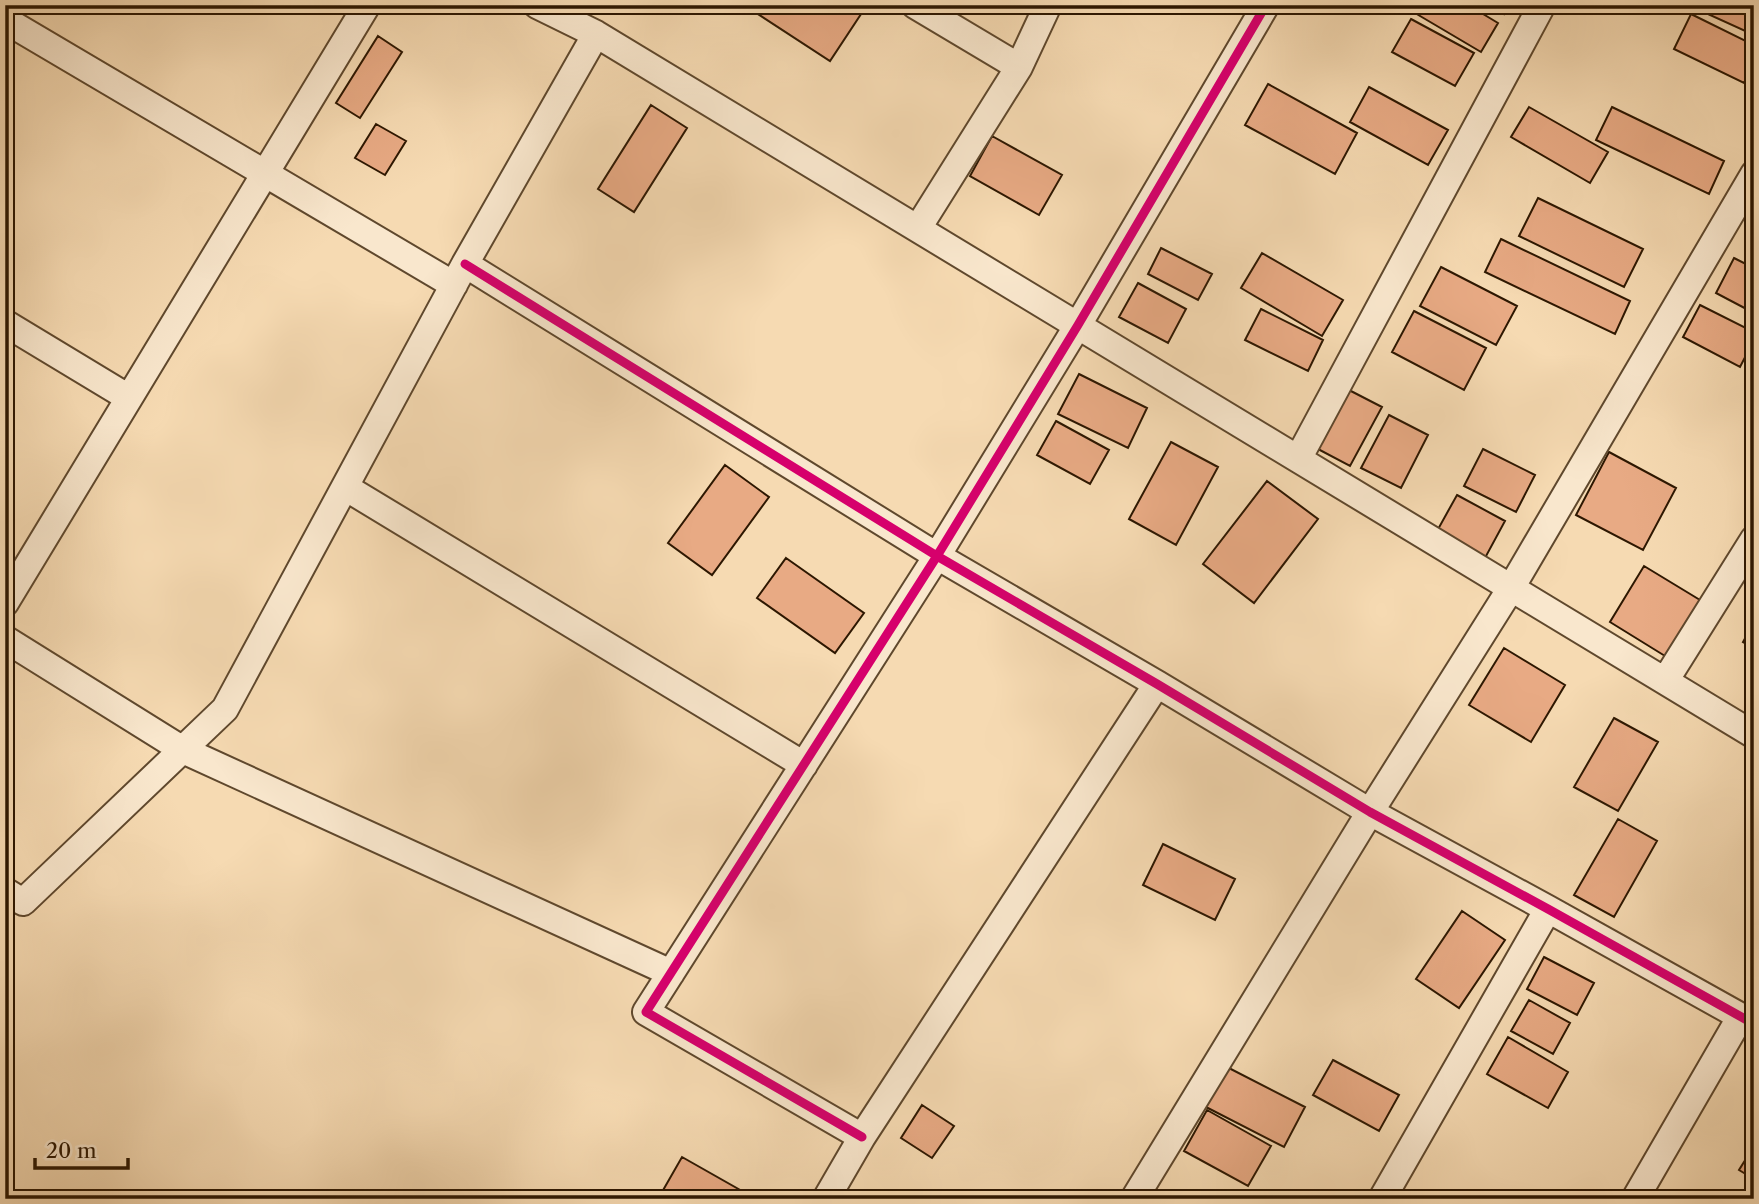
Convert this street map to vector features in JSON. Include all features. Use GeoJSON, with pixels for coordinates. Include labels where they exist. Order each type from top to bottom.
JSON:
{"type":"FeatureCollection","features":[{"type":"Feature","properties":{"kind":"street"},"geometry":{"type":"LineString","coordinates":[[5,603],[367,5]]}},
{"type":"Feature","properties":{"kind":"street"},"geometry":{"type":"LineString","coordinates":[[537,5],[596,34],[1754,735]]}},
{"type":"Feature","properties":{"kind":"street"},"geometry":{"type":"LineString","coordinates":[[915,5],[1019,67]]}},
{"type":"Feature","properties":{"kind":"street"},"geometry":{"type":"LineString","coordinates":[[918,228],[1019,67],[1048,5]]}},
{"type":"Feature","properties":{"kind":"street"},"geometry":{"type":"LineString","coordinates":[[862,1137],[646,1012],[937,556],[1078,325],[1266,5]]}},
{"type":"Feature","properties":{"kind":"street"},"geometry":{"type":"LineString","coordinates":[[1298,459],[1542,5]]}},
{"type":"Feature","properties":{"kind":"street"},"geometry":{"type":"LineString","coordinates":[[5,20],[265,173],[459,274],[1370,812],[1747,1020],[1635,1199]]}},
{"type":"Feature","properties":{"kind":"street"},"geometry":{"type":"LineString","coordinates":[[5,891],[23,902],[225,709],[459,274],[596,34]]}},
{"type":"Feature","properties":{"kind":"street"},"geometry":{"type":"LineString","coordinates":[[1134,1199],[1370,812],[1511,588],[1754,174]]}},
{"type":"Feature","properties":{"kind":"street"},"geometry":{"type":"LineString","coordinates":[[5,323],[129,398]]}},
{"type":"Feature","properties":{"kind":"street"},"geometry":{"type":"LineString","coordinates":[[345,488],[804,765]]}},
{"type":"Feature","properties":{"kind":"street"},"geometry":{"type":"LineString","coordinates":[[1665,681],[1754,539]]}},
{"type":"Feature","properties":{"kind":"street"},"geometry":{"type":"LineString","coordinates":[[5,639],[183,750],[671,973]]}},
{"type":"Feature","properties":{"kind":"street"},"geometry":{"type":"LineString","coordinates":[[826,1199],[862,1137],[1157,684]]}},
{"type":"Feature","properties":{"kind":"street"},"geometry":{"type":"LineString","coordinates":[[1382,1199],[1548,909]]}},
{"type":"Feature","properties":{"kind":"building"},"geometry":{"type":"Polygon","coordinates":[[[744,5],[867,5],[830,61],[744,5]]]}},
{"type":"Feature","properties":{"kind":"building"},"geometry":{"type":"Polygon","coordinates":[[[1420,5],[1468,5],[1498,23],[1481,52],[1415,13],[1420,5]]]}},
{"type":"Feature","properties":{"kind":"building"},"geometry":{"type":"Polygon","coordinates":[[[1489,5],[1509,5],[1504,14],[1489,5]]]}},
{"type":"Feature","properties":{"kind":"building"},"geometry":{"type":"Polygon","coordinates":[[[1701,5],[1754,5],[1754,35],[1699,10],[1701,5]]]}},
{"type":"Feature","properties":{"kind":"building"},"geometry":{"type":"Polygon","coordinates":[[[1691,14],[1754,45],[1754,63],[1744,83],[1674,49],[1691,14]]]}},
{"type":"Feature","properties":{"kind":"building"},"geometry":{"type":"Polygon","coordinates":[[[1411,19],[1474,53],[1455,86],[1392,52],[1411,19]]]}},
{"type":"Feature","properties":{"kind":"building"},"geometry":{"type":"Polygon","coordinates":[[[378,36],[402,52],[360,118],[336,103],[378,36]]]}},
{"type":"Feature","properties":{"kind":"building"},"geometry":{"type":"Polygon","coordinates":[[[1268,84],[1357,133],[1335,174],[1245,125],[1268,84]]]}},
{"type":"Feature","properties":{"kind":"building"},"geometry":{"type":"Polygon","coordinates":[[[1369,87],[1448,130],[1428,165],[1350,122],[1369,87]]]}},
{"type":"Feature","properties":{"kind":"building"},"geometry":{"type":"Polygon","coordinates":[[[651,105],[687,128],[634,212],[598,189],[651,105]]]}},
{"type":"Feature","properties":{"kind":"building"},"geometry":{"type":"Polygon","coordinates":[[[1529,107],[1608,152],[1590,183],[1511,137],[1529,107]]]}},
{"type":"Feature","properties":{"kind":"building"},"geometry":{"type":"Polygon","coordinates":[[[1612,107],[1724,161],[1709,194],[1596,140],[1612,107]]]}},
{"type":"Feature","properties":{"kind":"building"},"geometry":{"type":"Polygon","coordinates":[[[376,124],[406,141],[385,175],[355,158],[376,124]]]}},
{"type":"Feature","properties":{"kind":"building"},"geometry":{"type":"Polygon","coordinates":[[[992,136],[1062,175],[1039,215],[970,176],[992,136]]]}},
{"type":"Feature","properties":{"kind":"building"},"geometry":{"type":"Polygon","coordinates":[[[1538,198],[1643,249],[1624,287],[1519,236],[1538,198]]]}},
{"type":"Feature","properties":{"kind":"building"},"geometry":{"type":"Polygon","coordinates":[[[1501,239],[1630,301],[1615,334],[1485,272],[1501,239]]]}},
{"type":"Feature","properties":{"kind":"building"},"geometry":{"type":"Polygon","coordinates":[[[1161,248],[1212,274],[1198,300],[1148,274],[1161,248]]]}},
{"type":"Feature","properties":{"kind":"building"},"geometry":{"type":"Polygon","coordinates":[[[1262,253],[1343,300],[1322,336],[1241,288],[1262,253]]]}},
{"type":"Feature","properties":{"kind":"building"},"geometry":{"type":"Polygon","coordinates":[[[1734,258],[1754,268],[1754,313],[1716,293],[1734,258]]]}},
{"type":"Feature","properties":{"kind":"building"},"geometry":{"type":"Polygon","coordinates":[[[1441,267],[1517,306],[1496,345],[1420,306],[1441,267]]]}},
{"type":"Feature","properties":{"kind":"building"},"geometry":{"type":"Polygon","coordinates":[[[1138,283],[1186,309],[1168,343],[1119,317],[1138,283]]]}},
{"type":"Feature","properties":{"kind":"building"},"geometry":{"type":"Polygon","coordinates":[[[1700,305],[1754,332],[1754,340],[1740,367],[1683,337],[1700,305]]]}},
{"type":"Feature","properties":{"kind":"building"},"geometry":{"type":"Polygon","coordinates":[[[1261,309],[1323,340],[1308,371],[1245,340],[1261,309]]]}},
{"type":"Feature","properties":{"kind":"building"},"geometry":{"type":"Polygon","coordinates":[[[1414,311],[1486,348],[1464,390],[1392,352],[1414,311]]]}},
{"type":"Feature","properties":{"kind":"building"},"geometry":{"type":"Polygon","coordinates":[[[1079,374],[1147,408],[1128,448],[1058,414],[1079,374]]]}},
{"type":"Feature","properties":{"kind":"building"},"geometry":{"type":"Polygon","coordinates":[[[1347,389],[1382,407],[1350,466],[1316,448],[1347,389]]]}},
{"type":"Feature","properties":{"kind":"building"},"geometry":{"type":"Polygon","coordinates":[[[1389,415],[1428,435],[1401,488],[1361,468],[1389,415]]]}},
{"type":"Feature","properties":{"kind":"building"},"geometry":{"type":"Polygon","coordinates":[[[1056,421],[1109,450],[1090,484],[1037,455],[1056,421]]]}},
{"type":"Feature","properties":{"kind":"building"},"geometry":{"type":"Polygon","coordinates":[[[1171,442],[1218,467],[1176,545],[1129,519],[1171,442]]]}},
{"type":"Feature","properties":{"kind":"building"},"geometry":{"type":"Polygon","coordinates":[[[1483,449],[1535,475],[1516,512],[1464,486],[1483,449]]]}},
{"type":"Feature","properties":{"kind":"building"},"geometry":{"type":"Polygon","coordinates":[[[1609,452],[1676,488],[1643,550],[1576,515],[1609,452]]]}},
{"type":"Feature","properties":{"kind":"building"},"geometry":{"type":"Polygon","coordinates":[[[725,465],[769,497],[712,575],[668,543],[725,465]]]}},
{"type":"Feature","properties":{"kind":"building"},"geometry":{"type":"Polygon","coordinates":[[[1267,481],[1318,519],[1254,603],[1203,564],[1267,481]]]}},
{"type":"Feature","properties":{"kind":"building"},"geometry":{"type":"Polygon","coordinates":[[[1457,495],[1505,521],[1485,558],[1437,531],[1457,495]]]}},
{"type":"Feature","properties":{"kind":"building"},"geometry":{"type":"Polygon","coordinates":[[[786,558],[864,613],[835,653],[757,598],[786,558]]]}},
{"type":"Feature","properties":{"kind":"building"},"geometry":{"type":"Polygon","coordinates":[[[1644,566],[1700,600],[1665,656],[1610,622],[1644,566]]]}},
{"type":"Feature","properties":{"kind":"building"},"geometry":{"type":"Polygon","coordinates":[[[1754,622],[1754,648],[1743,642],[1754,622]]]}},
{"type":"Feature","properties":{"kind":"building"},"geometry":{"type":"Polygon","coordinates":[[[1504,648],[1565,685],[1531,742],[1469,705],[1504,648]]]}},
{"type":"Feature","properties":{"kind":"building"},"geometry":{"type":"Polygon","coordinates":[[[1614,718],[1658,742],[1618,811],[1574,787],[1614,718]]]}},
{"type":"Feature","properties":{"kind":"building"},"geometry":{"type":"Polygon","coordinates":[[[1618,819],[1657,841],[1614,917],[1574,895],[1618,819]]]}},
{"type":"Feature","properties":{"kind":"building"},"geometry":{"type":"Polygon","coordinates":[[[1163,844],[1235,879],[1215,920],[1143,885],[1163,844]]]}},
{"type":"Feature","properties":{"kind":"building"},"geometry":{"type":"Polygon","coordinates":[[[1462,911],[1505,940],[1459,1008],[1416,979],[1462,911]]]}},
{"type":"Feature","properties":{"kind":"building"},"geometry":{"type":"Polygon","coordinates":[[[1544,957],[1594,983],[1577,1015],[1527,989],[1544,957]]]}},
{"type":"Feature","properties":{"kind":"building"},"geometry":{"type":"Polygon","coordinates":[[[1529,1000],[1570,1023],[1553,1054],[1511,1031],[1529,1000]]]}},
{"type":"Feature","properties":{"kind":"building"},"geometry":{"type":"Polygon","coordinates":[[[1508,1037],[1568,1072],[1548,1108],[1487,1074],[1508,1037]]]}},
{"type":"Feature","properties":{"kind":"building"},"geometry":{"type":"Polygon","coordinates":[[[1333,1060],[1399,1095],[1379,1131],[1313,1095],[1333,1060]]]}},
{"type":"Feature","properties":{"kind":"building"},"geometry":{"type":"Polygon","coordinates":[[[1223,1065],[1305,1107],[1284,1147],[1202,1105],[1223,1065]]]}},
{"type":"Feature","properties":{"kind":"building"},"geometry":{"type":"Polygon","coordinates":[[[922,1105],[954,1126],[932,1158],[901,1138],[922,1105]]]}},
{"type":"Feature","properties":{"kind":"building"},"geometry":{"type":"Polygon","coordinates":[[[1207,1110],[1271,1146],[1248,1186],[1184,1151],[1207,1110]]]}},
{"type":"Feature","properties":{"kind":"building"},"geometry":{"type":"Polygon","coordinates":[[[1754,1146],[1754,1179],[1739,1170],[1754,1146]]]}},
{"type":"Feature","properties":{"kind":"building"},"geometry":{"type":"Polygon","coordinates":[[[682,1157],[756,1199],[658,1199],[682,1157]]]}},
{"type":"Feature","properties":{"kind":"cycle path"},"geometry":{"type":"LineString","coordinates":[[862,1137],[646,1012],[937,556],[1078,325],[1266,5]]}},
{"type":"Feature","properties":{"kind":"cycle path"},"geometry":{"type":"LineString","coordinates":[[465,264],[937,556],[1370,812],[1754,1024]]}}]}
